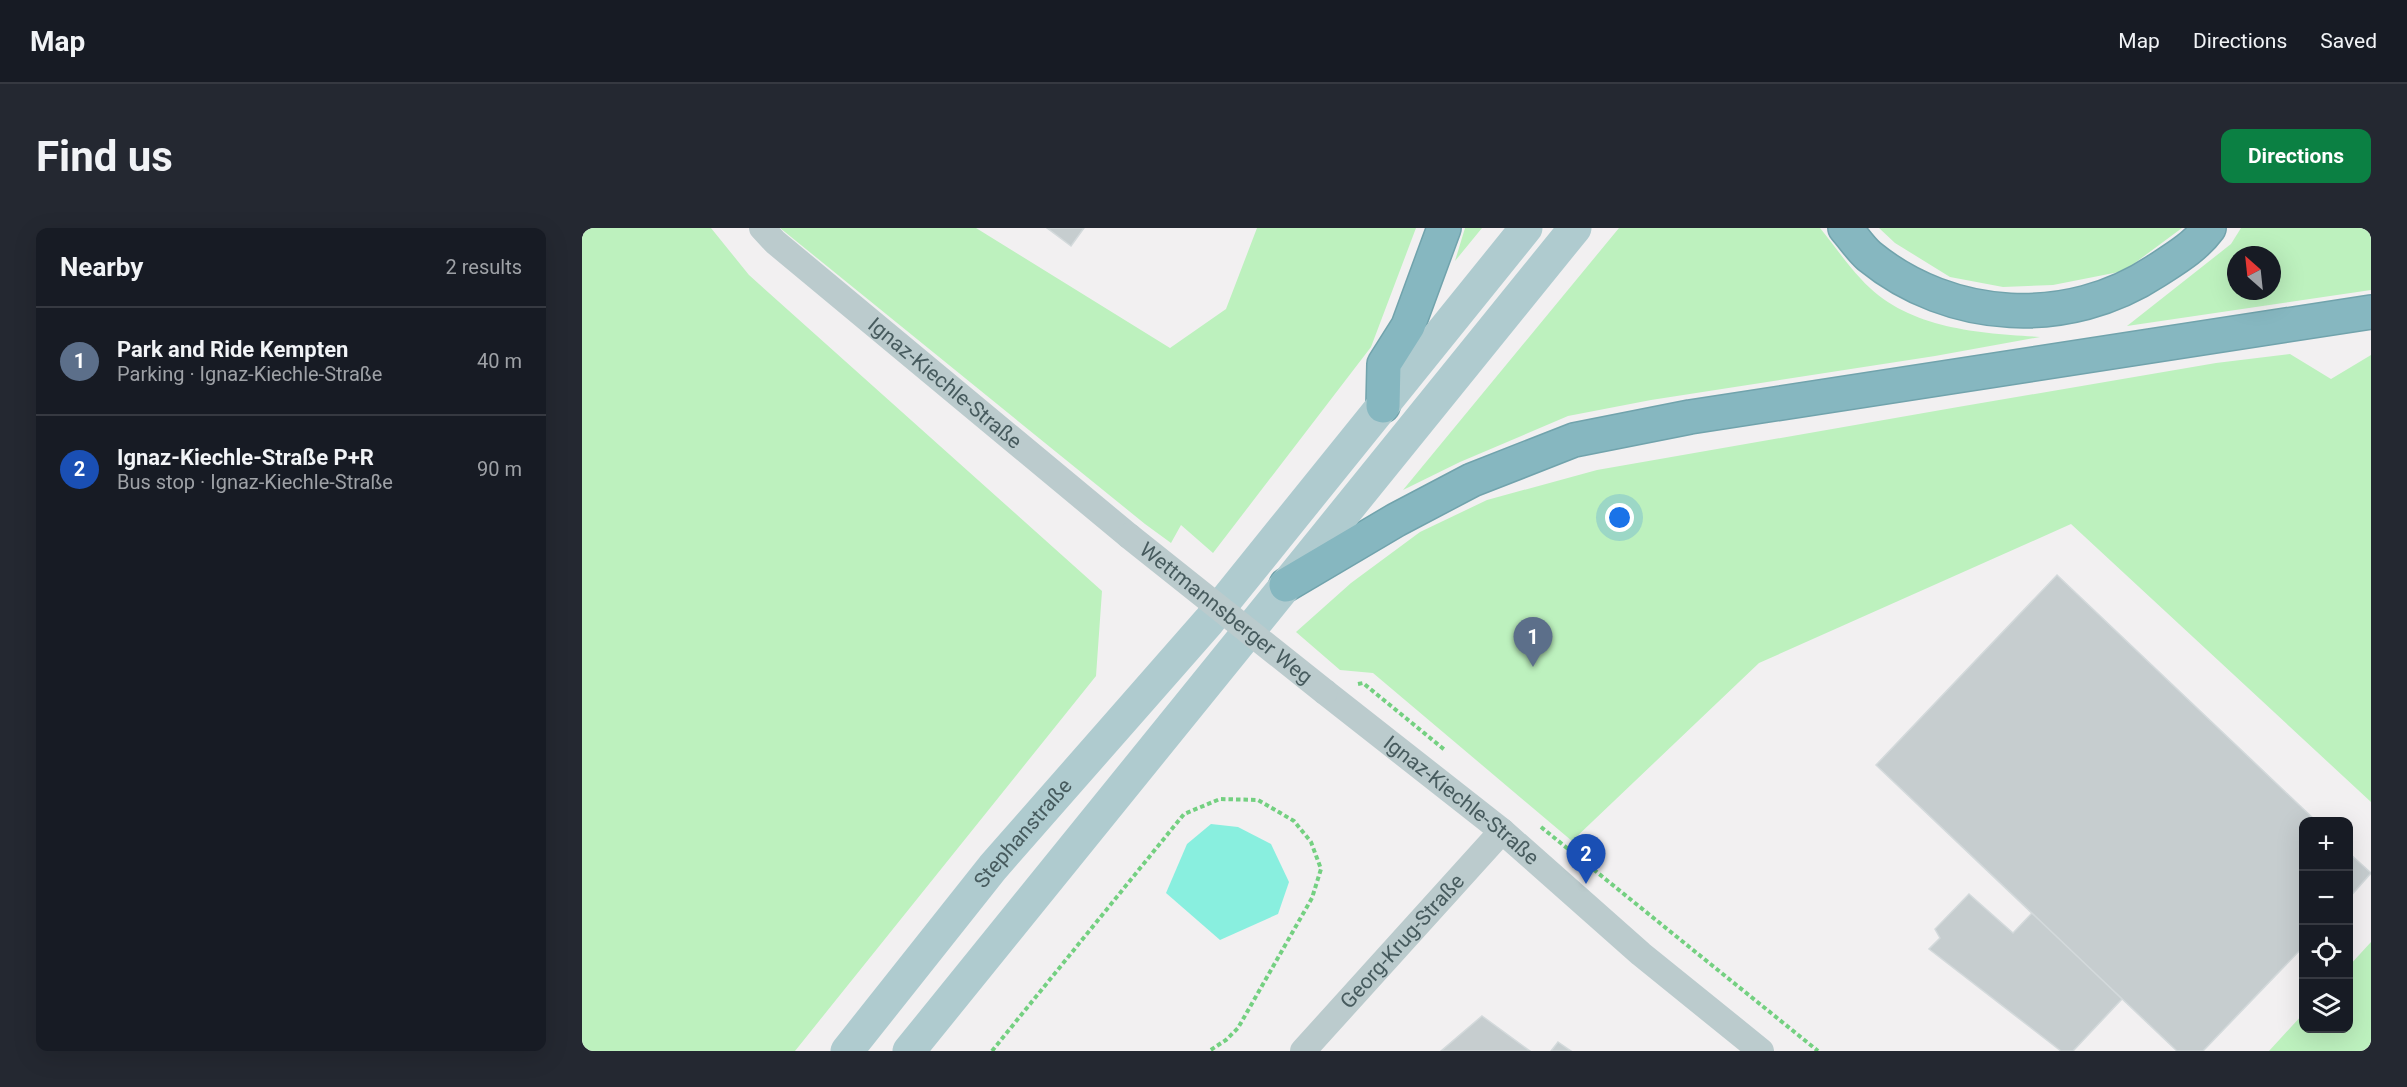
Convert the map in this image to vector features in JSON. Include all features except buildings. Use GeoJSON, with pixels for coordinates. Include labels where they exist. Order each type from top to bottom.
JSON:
{"type":"FeatureCollection","features":[{"type":"Feature","properties":{"kind":"highway"},"geometry":{"type":"LineString","coordinates":[[1383,406],[1384,364],[1408,326],[1444,228]]}},
{"type":"Feature","properties":{"kind":"highway"},"geometry":{"type":"LineString","coordinates":[[1845,228],[1869,255],[1928,293],[1995,311],[2055,310],[2130,288],[2198,243],[2209,228]]}},
{"type":"Feature","properties":{"kind":"highway"},"geometry":{"type":"LineString","coordinates":[[1286,585],[1396,520],[1472,480],[1574,440],[1689,417],[2371,312]]}},
{"type":"Feature","properties":{"kind":"main road","name":"Stephanstraße"},"geometry":{"type":"LineString","coordinates":[[847,1051],[993,867],[1209,621],[1526,228]]}},
{"type":"Feature","properties":{"kind":"main road"},"geometry":{"type":"LineString","coordinates":[[909,1051],[1575,228]]}},
{"type":"Feature","properties":{"kind":"street","name":"Ignaz-Kiechle-Straße"},"geometry":{"type":"LineString","coordinates":[[762,228],[1129,536]]}},
{"type":"Feature","properties":{"kind":"street","name":"Wettmannsberger Weg"},"geometry":{"type":"LineString","coordinates":[[1129,536],[1325,692]]}},
{"type":"Feature","properties":{"kind":"street","name":"Ignaz-Kiechle-Straße"},"geometry":{"type":"LineString","coordinates":[[1325,692],[1502,831],[1641,954],[1761,1051]]}},
{"type":"Feature","properties":{"kind":"street","name":"Georg-Krug-Straße"},"geometry":{"type":"LineString","coordinates":[[1303,1051],[1502,831]]}},
{"type":"Feature","properties":{"kind":"path"},"geometry":{"type":"LineString","coordinates":[[1363,683],[1455,758]]}},
{"type":"Feature","properties":{"kind":"path"},"geometry":{"type":"LineString","coordinates":[[992,1051],[1184,814],[1220,799],[1258,800],[1294,821],[1311,842],[1321,868],[1312,898],[1238,1028],[1226,1040],[1209,1051]]}},
{"type":"Feature","properties":{"kind":"path"},"geometry":{"type":"LineString","coordinates":[[1538,825],[1818,1051]]}},
{"type":"Feature","properties":{"kind":"shaded area"},"geometry":{"type":"Polygon","coordinates":[[[582,228],[711,228],[749,275],[1102,591],[1096,676],[795,1051],[582,1051],[582,228]]]}},
{"type":"Feature","properties":{"kind":"shaded area"},"geometry":{"type":"Polygon","coordinates":[[[780,228],[976,228],[1170,348],[1226,309],[1257,228],[1416,228],[1371,347],[1213,553],[1181,525],[1171,543],[1145,524],[780,228]]]}},
{"type":"Feature","properties":{"kind":"shaded area"},"geometry":{"type":"Polygon","coordinates":[[[1465,228],[1482,228],[1455,261],[1465,228]]]}},
{"type":"Feature","properties":{"kind":"shaded area"},"geometry":{"type":"Polygon","coordinates":[[[1619,228],[1820,228],[1861,279],[1879,296],[1899,309],[1944,325],[1968,330],[2040,337],[1935,356],[1651,400],[1568,416],[1460,462],[1403,490],[1619,228]]]}},
{"type":"Feature","properties":{"kind":"shaded area"},"geometry":{"type":"Polygon","coordinates":[[[1879,228],[2182,228],[2124,271],[2053,285],[2003,287],[1950,277],[1895,243],[1879,228]]]}},
{"type":"Feature","properties":{"kind":"shaded area"},"geometry":{"type":"Polygon","coordinates":[[[2241,228],[2371,228],[2371,290],[2127,326],[2227,247],[2227,300],[2281,300],[2281,246],[2228,246],[2241,228]]]}},
{"type":"Feature","properties":{"kind":"shaded area"},"geometry":{"type":"Polygon","coordinates":[[[2290,354],[2331,379],[2371,355],[2371,802],[2071,524],[1759,663],[1572,841],[1373,673],[1340,670],[1296,632],[1351,583],[1420,532],[1487,500],[1597,470],[2216,363],[2290,354]]]}},
{"type":"Feature","properties":{"kind":"shaded area"},"geometry":{"type":"Polygon","coordinates":[[[1211,824],[1238,827],[1271,844],[1289,882],[1278,914],[1220,940],[1166,893],[1187,844],[1211,824]]]}},
{"type":"Feature","properties":{"kind":"shaded area"},"geometry":{"type":"Polygon","coordinates":[[[2371,942],[2371,1051],[2269,1051],[2299,1018],[2299,1033],[2353,1033],[2353,962],[2371,942]]]}},
{"type":"Feature","properties":{"kind":"place","name":"Park and Ride Kempten"},"geometry":{"type":"Point","coordinates":[1533,667]}},
{"type":"Feature","properties":{"kind":"place","name":"Ignaz-Kiechle-Straße P+R"},"geometry":{"type":"Point","coordinates":[1586,884]}}]}
